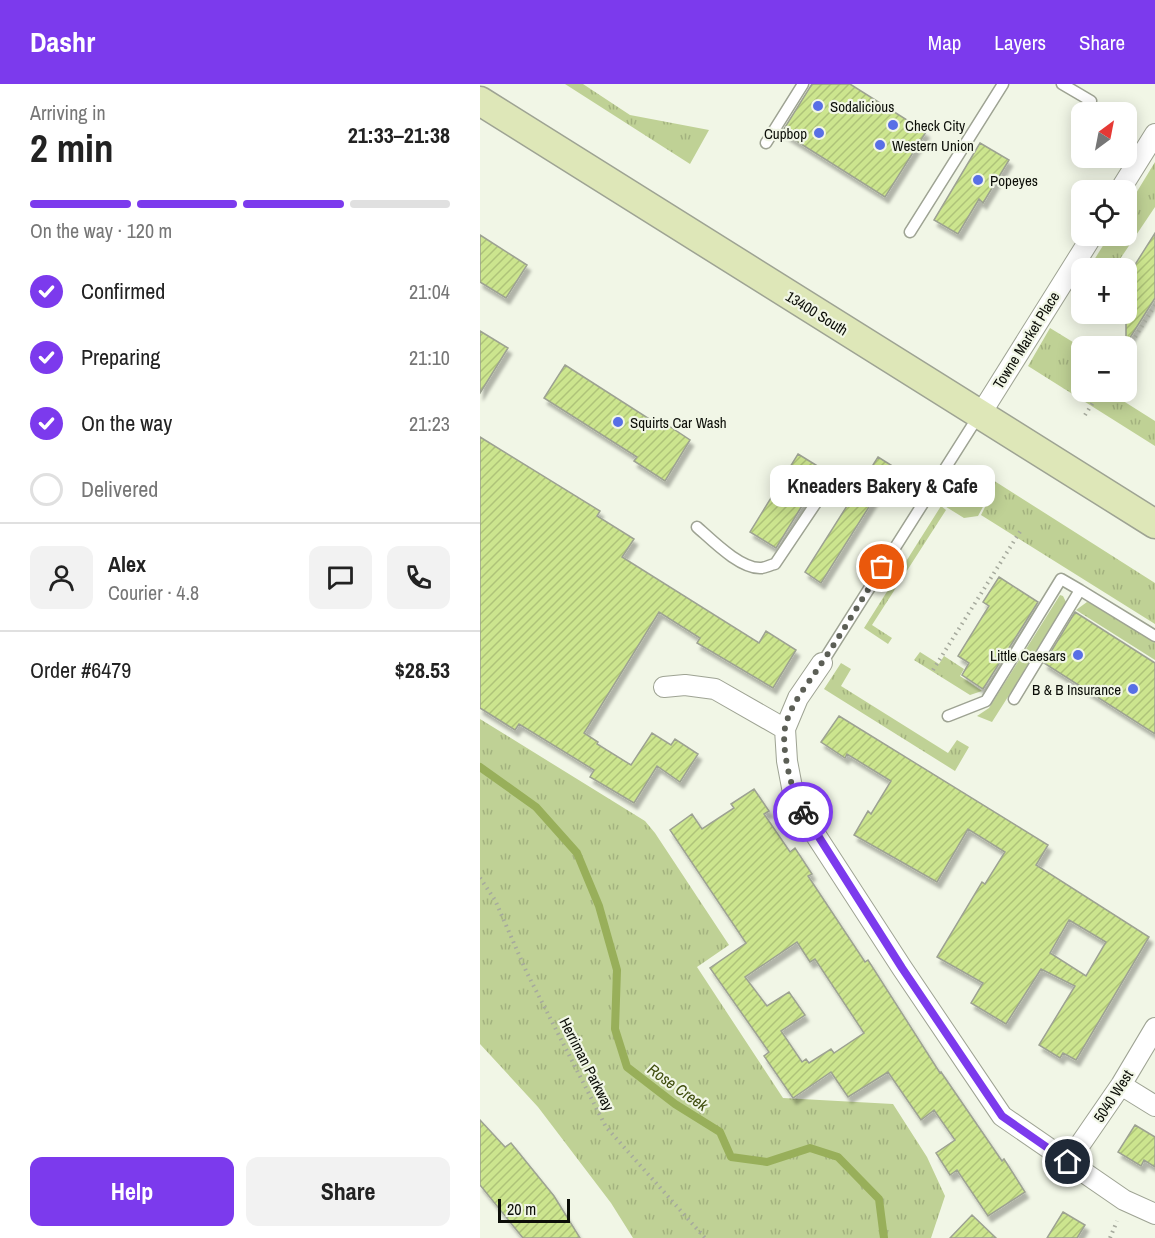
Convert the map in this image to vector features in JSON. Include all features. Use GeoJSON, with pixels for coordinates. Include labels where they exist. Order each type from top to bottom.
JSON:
{"type":"FeatureCollection","features":[{"type":"Feature","properties":{"kind":"main road","name":"13400 South"},"geometry":{"type":"LineString","coordinates":[[480,101],[1155,524]]}},
{"type":"Feature","properties":{"kind":"street"},"geometry":{"type":"LineString","coordinates":[[1126,180],[1155,134]]}},
{"type":"Feature","properties":{"kind":"street","name":"Towne Market Place"},"geometry":{"type":"LineString","coordinates":[[980,415],[1086,246]]}},
{"type":"Feature","properties":{"kind":"street"},"geometry":{"type":"LineString","coordinates":[[822,663],[798,698],[785,729],[786,761],[794,798],[815,834],[1002,1116],[1124,1200],[1155,1214]]}},
{"type":"Feature","properties":{"kind":"street"},"geometry":{"type":"LineString","coordinates":[[664,687],[685,685],[714,689],[785,729]]}},
{"type":"Feature","properties":{"kind":"street","name":"5040 West"},"geometry":{"type":"LineString","coordinates":[[1068,1162],[1121,1085],[1155,1028]]}},
{"type":"Feature","properties":{"kind":"street"},"geometry":{"type":"LineString","coordinates":[[1121,1085],[1155,1106]]}},
{"type":"Feature","properties":{"kind":"lane"},"geometry":{"type":"LineString","coordinates":[[766,143],[802,84]]}},
{"type":"Feature","properties":{"kind":"lane"},"geometry":{"type":"LineString","coordinates":[[910,232],[1003,84]]}},
{"type":"Feature","properties":{"kind":"lane"},"geometry":{"type":"LineString","coordinates":[[1062,84],[1091,102]]}},
{"type":"Feature","properties":{"kind":"lane"},"geometry":{"type":"LineString","coordinates":[[822,663],[980,415]]}},
{"type":"Feature","properties":{"kind":"lane"},"geometry":{"type":"LineString","coordinates":[[697,527],[734,558],[749,567],[761,568],[775,564],[822,494],[845,475]]}},
{"type":"Feature","properties":{"kind":"lane"},"geometry":{"type":"LineString","coordinates":[[948,716],[986,702],[1061,579],[1155,636]]}},
{"type":"Feature","properties":{"kind":"lane"},"geometry":{"type":"LineString","coordinates":[[1014,699],[1080,590]]}},
{"type":"Feature","properties":{"kind":"path"},"geometry":{"type":"LineString","coordinates":[[1136,336],[1155,305]]}},
{"type":"Feature","properties":{"kind":"path"},"geometry":{"type":"LineString","coordinates":[[1085,415],[1093,402]]}},
{"type":"Feature","properties":{"kind":"path"},"geometry":{"type":"LineString","coordinates":[[933,670],[1021,530]]}},
{"type":"Feature","properties":{"kind":"path","name":"Herriman Parkway"},"geometry":{"type":"LineString","coordinates":[[480,878],[495,900],[527,973],[606,1127],[705,1238]]}},
{"type":"Feature","properties":{"kind":"green space"},"geometry":{"type":"Polygon","coordinates":[[[565,84],[583,84],[630,115],[709,130],[690,164],[565,84]]]}},
{"type":"Feature","properties":{"kind":"green space"},"geometry":{"type":"Polygon","coordinates":[[[1155,162],[1155,207],[1137,234],[1137,192],[1155,162]]]}},
{"type":"Feature","properties":{"kind":"green space"},"geometry":{"type":"Polygon","coordinates":[[[1103,246],[1129,246],[1121,258],[1095,258],[1103,246]]]}},
{"type":"Feature","properties":{"kind":"green space"},"geometry":{"type":"Polygon","coordinates":[[[1050,328],[1071,341],[1071,393],[1028,366],[1050,328]]]}},
{"type":"Feature","properties":{"kind":"green space"},"geometry":{"type":"Polygon","coordinates":[[[1085,402],[1125,402],[1155,421],[1155,446],[1085,402]]]}},
{"type":"Feature","properties":{"kind":"green space"},"geometry":{"type":"Polygon","coordinates":[[[967,475],[985,475],[1155,583],[1155,624],[981,515],[989,499],[973,488],[967,475]]]}},
{"type":"Feature","properties":{"kind":"green space"},"geometry":{"type":"Polygon","coordinates":[[[956,484],[984,505],[978,516],[964,518],[943,505],[956,484]]]}},
{"type":"Feature","properties":{"kind":"green space"},"geometry":{"type":"Polygon","coordinates":[[[941,506],[946,510],[872,625],[892,638],[888,644],[864,628],[941,506]]]}},
{"type":"Feature","properties":{"kind":"green space"},"geometry":{"type":"Polygon","coordinates":[[[1060,595],[1067,604],[992,722],[977,716],[989,708],[1060,595]]]}},
{"type":"Feature","properties":{"kind":"green space"},"geometry":{"type":"Polygon","coordinates":[[[1087,602],[1101,605],[1155,639],[1155,660],[1076,610],[1087,602]]]}},
{"type":"Feature","properties":{"kind":"green space"},"geometry":{"type":"Polygon","coordinates":[[[920,652],[939,664],[944,656],[964,669],[960,676],[982,691],[970,695],[914,660],[920,652]]]}},
{"type":"Feature","properties":{"kind":"green space"},"geometry":{"type":"Polygon","coordinates":[[[841,663],[851,669],[841,686],[948,753],[957,740],[969,747],[955,771],[824,689],[841,663]]]}},
{"type":"Feature","properties":{"kind":"green space"},"geometry":{"type":"Polygon","coordinates":[[[480,719],[645,821],[655,833],[729,945],[697,967],[783,1098],[893,1104],[927,1157],[945,1196],[931,1238],[633,1238],[611,1203],[538,1107],[480,1044],[480,719]]]}},
{"type":"Feature","properties":{"kind":"building"},"geometry":{"type":"Polygon","coordinates":[[[812,84],[850,84],[926,132],[885,197],[782,132],[812,84]]]}},
{"type":"Feature","properties":{"kind":"building","name":"Popeyes"},"geometry":{"type":"Polygon","coordinates":[[[980,143],[1009,160],[983,203],[979,199],[958,234],[934,220],[980,143]]]}},
{"type":"Feature","properties":{"kind":"building"},"geometry":{"type":"Polygon","coordinates":[[[1155,233],[1155,298],[1131,336],[1126,336],[1126,324],[1137,324],[1137,262],[1155,233]]]}},
{"type":"Feature","properties":{"kind":"building"},"geometry":{"type":"Polygon","coordinates":[[[480,235],[527,265],[506,298],[480,282],[480,235]]]}},
{"type":"Feature","properties":{"kind":"building"},"geometry":{"type":"Polygon","coordinates":[[[480,331],[508,348],[480,393],[480,331]]]}},
{"type":"Feature","properties":{"kind":"building","name":"Squirts Car Wash"},"geometry":{"type":"Polygon","coordinates":[[[565,365],[657,424],[660,420],[690,440],[665,481],[634,461],[637,457],[544,398],[565,365]]]}},
{"type":"Feature","properties":{"kind":"building"},"geometry":{"type":"Polygon","coordinates":[[[480,437],[600,511],[597,516],[634,539],[622,557],[759,643],[766,631],[796,650],[773,688],[697,643],[700,638],[659,612],[584,733],[631,765],[652,733],[671,745],[675,739],[698,754],[680,782],[657,766],[634,803],[590,777],[594,770],[519,724],[515,730],[480,708],[480,437]]]}},
{"type":"Feature","properties":{"kind":"building"},"geometry":{"type":"Polygon","coordinates":[[[798,454],[824,470],[776,548],[750,532],[798,454]]]}},
{"type":"Feature","properties":{"kind":"building"},"geometry":{"type":"Polygon","coordinates":[[[878,457],[894,467],[821,583],[805,572],[878,457]]]}},
{"type":"Feature","properties":{"kind":"building"},"geometry":{"type":"Polygon","coordinates":[[[999,577],[1038,602],[983,689],[962,675],[969,663],[958,656],[989,606],[983,602],[999,577]]]}},
{"type":"Feature","properties":{"kind":"building"},"geometry":{"type":"Polygon","coordinates":[[[1075,612],[1155,663],[1155,734],[1044,663],[1075,612]]]}},
{"type":"Feature","properties":{"kind":"building"},"geometry":{"type":"Polygon","coordinates":[[[839,716],[1048,845],[1036,865],[1149,937],[1076,1060],[1063,1053],[1060,1058],[1039,1045],[1075,986],[1041,969],[1006,1024],[971,1003],[983,983],[937,957],[982,882],[985,884],[1005,852],[968,829],[937,882],[854,835],[868,811],[871,814],[891,781],[847,754],[845,758],[821,742],[839,716]],[[1069,920],[1050,953],[1086,976],[1106,942],[1069,920]]]}},
{"type":"Feature","properties":{"kind":"building"},"geometry":{"type":"Polygon","coordinates":[[[754,789],[769,811],[764,814],[790,852],[795,848],[812,874],[808,876],[865,962],[868,960],[940,1073],[1002,1161],[1004,1159],[1025,1192],[988,1216],[957,1170],[950,1175],[936,1153],[955,1140],[934,1110],[921,1120],[888,1072],[848,1097],[831,1072],[793,1098],[764,1056],[769,1052],[710,968],[746,943],[670,830],[692,814],[702,829],[734,808],[731,804],[754,789]],[[797,942],[745,977],[767,1006],[789,992],[805,1015],[781,1031],[802,1062],[806,1059],[809,1063],[831,1049],[834,1053],[864,1033],[815,959],[810,962],[797,942]]]}},
{"type":"Feature","properties":{"kind":"building"},"geometry":{"type":"Polygon","coordinates":[[[480,1120],[505,1147],[511,1143],[554,1196],[580,1238],[523,1238],[480,1185],[480,1120]]]}},
{"type":"Feature","properties":{"kind":"building"},"geometry":{"type":"Polygon","coordinates":[[[1135,1125],[1155,1137],[1155,1167],[1144,1160],[1141,1166],[1118,1152],[1135,1125]]]}},
{"type":"Feature","properties":{"kind":"building"},"geometry":{"type":"Polygon","coordinates":[[[1063,1212],[1085,1225],[1077,1238],[1047,1238],[1063,1212]]]}},
{"type":"Feature","properties":{"kind":"building"},"geometry":{"type":"Polygon","coordinates":[[[972,1215],[996,1238],[950,1238],[972,1215]]]}},
{"type":"Feature","properties":{"kind":"waterway","name":"Rose Creek"},"geometry":{"type":"LineString","coordinates":[[480,767],[536,807],[577,853],[599,906],[617,970],[615,1029],[627,1067],[675,1104],[720,1132],[731,1157],[767,1162],[810,1148],[838,1157],[879,1199],[884,1238]]}},
{"type":"Feature","properties":{"kind":"way so far"},"geometry":{"type":"LineString","coordinates":[[803,812],[794,798],[786,761],[785,729],[798,698],[882,567]]}},
{"type":"Feature","properties":{"kind":"place","name":"Sodalicious"},"geometry":{"type":"Point","coordinates":[818,106]}},
{"type":"Feature","properties":{"kind":"place","name":"Check City"},"geometry":{"type":"Point","coordinates":[893,125]}},
{"type":"Feature","properties":{"kind":"place","name":"Cupbop"},"geometry":{"type":"Point","coordinates":[819,133]}},
{"type":"Feature","properties":{"kind":"place","name":"Western Union"},"geometry":{"type":"Point","coordinates":[880,145]}},
{"type":"Feature","properties":{"kind":"place","name":"Popeyes"},"geometry":{"type":"Point","coordinates":[978,180]}},
{"type":"Feature","properties":{"kind":"place","name":"Squirts Car Wash"},"geometry":{"type":"Point","coordinates":[618,422]}},
{"type":"Feature","properties":{"kind":"place","name":"Kneaders Bakery & Cafe"},"geometry":{"type":"Point","coordinates":[882,567]}},
{"type":"Feature","properties":{"kind":"place","name":"Little Caesars"},"geometry":{"type":"Point","coordinates":[1078,655]}},
{"type":"Feature","properties":{"kind":"place","name":"B & B Insurance"},"geometry":{"type":"Point","coordinates":[1133,689]}},
{"type":"Feature","properties":{"kind":"route"},"geometry":{"type":"LineString","coordinates":[[803,812],[902,968],[1002,1116],[1068,1162]]}}]}
